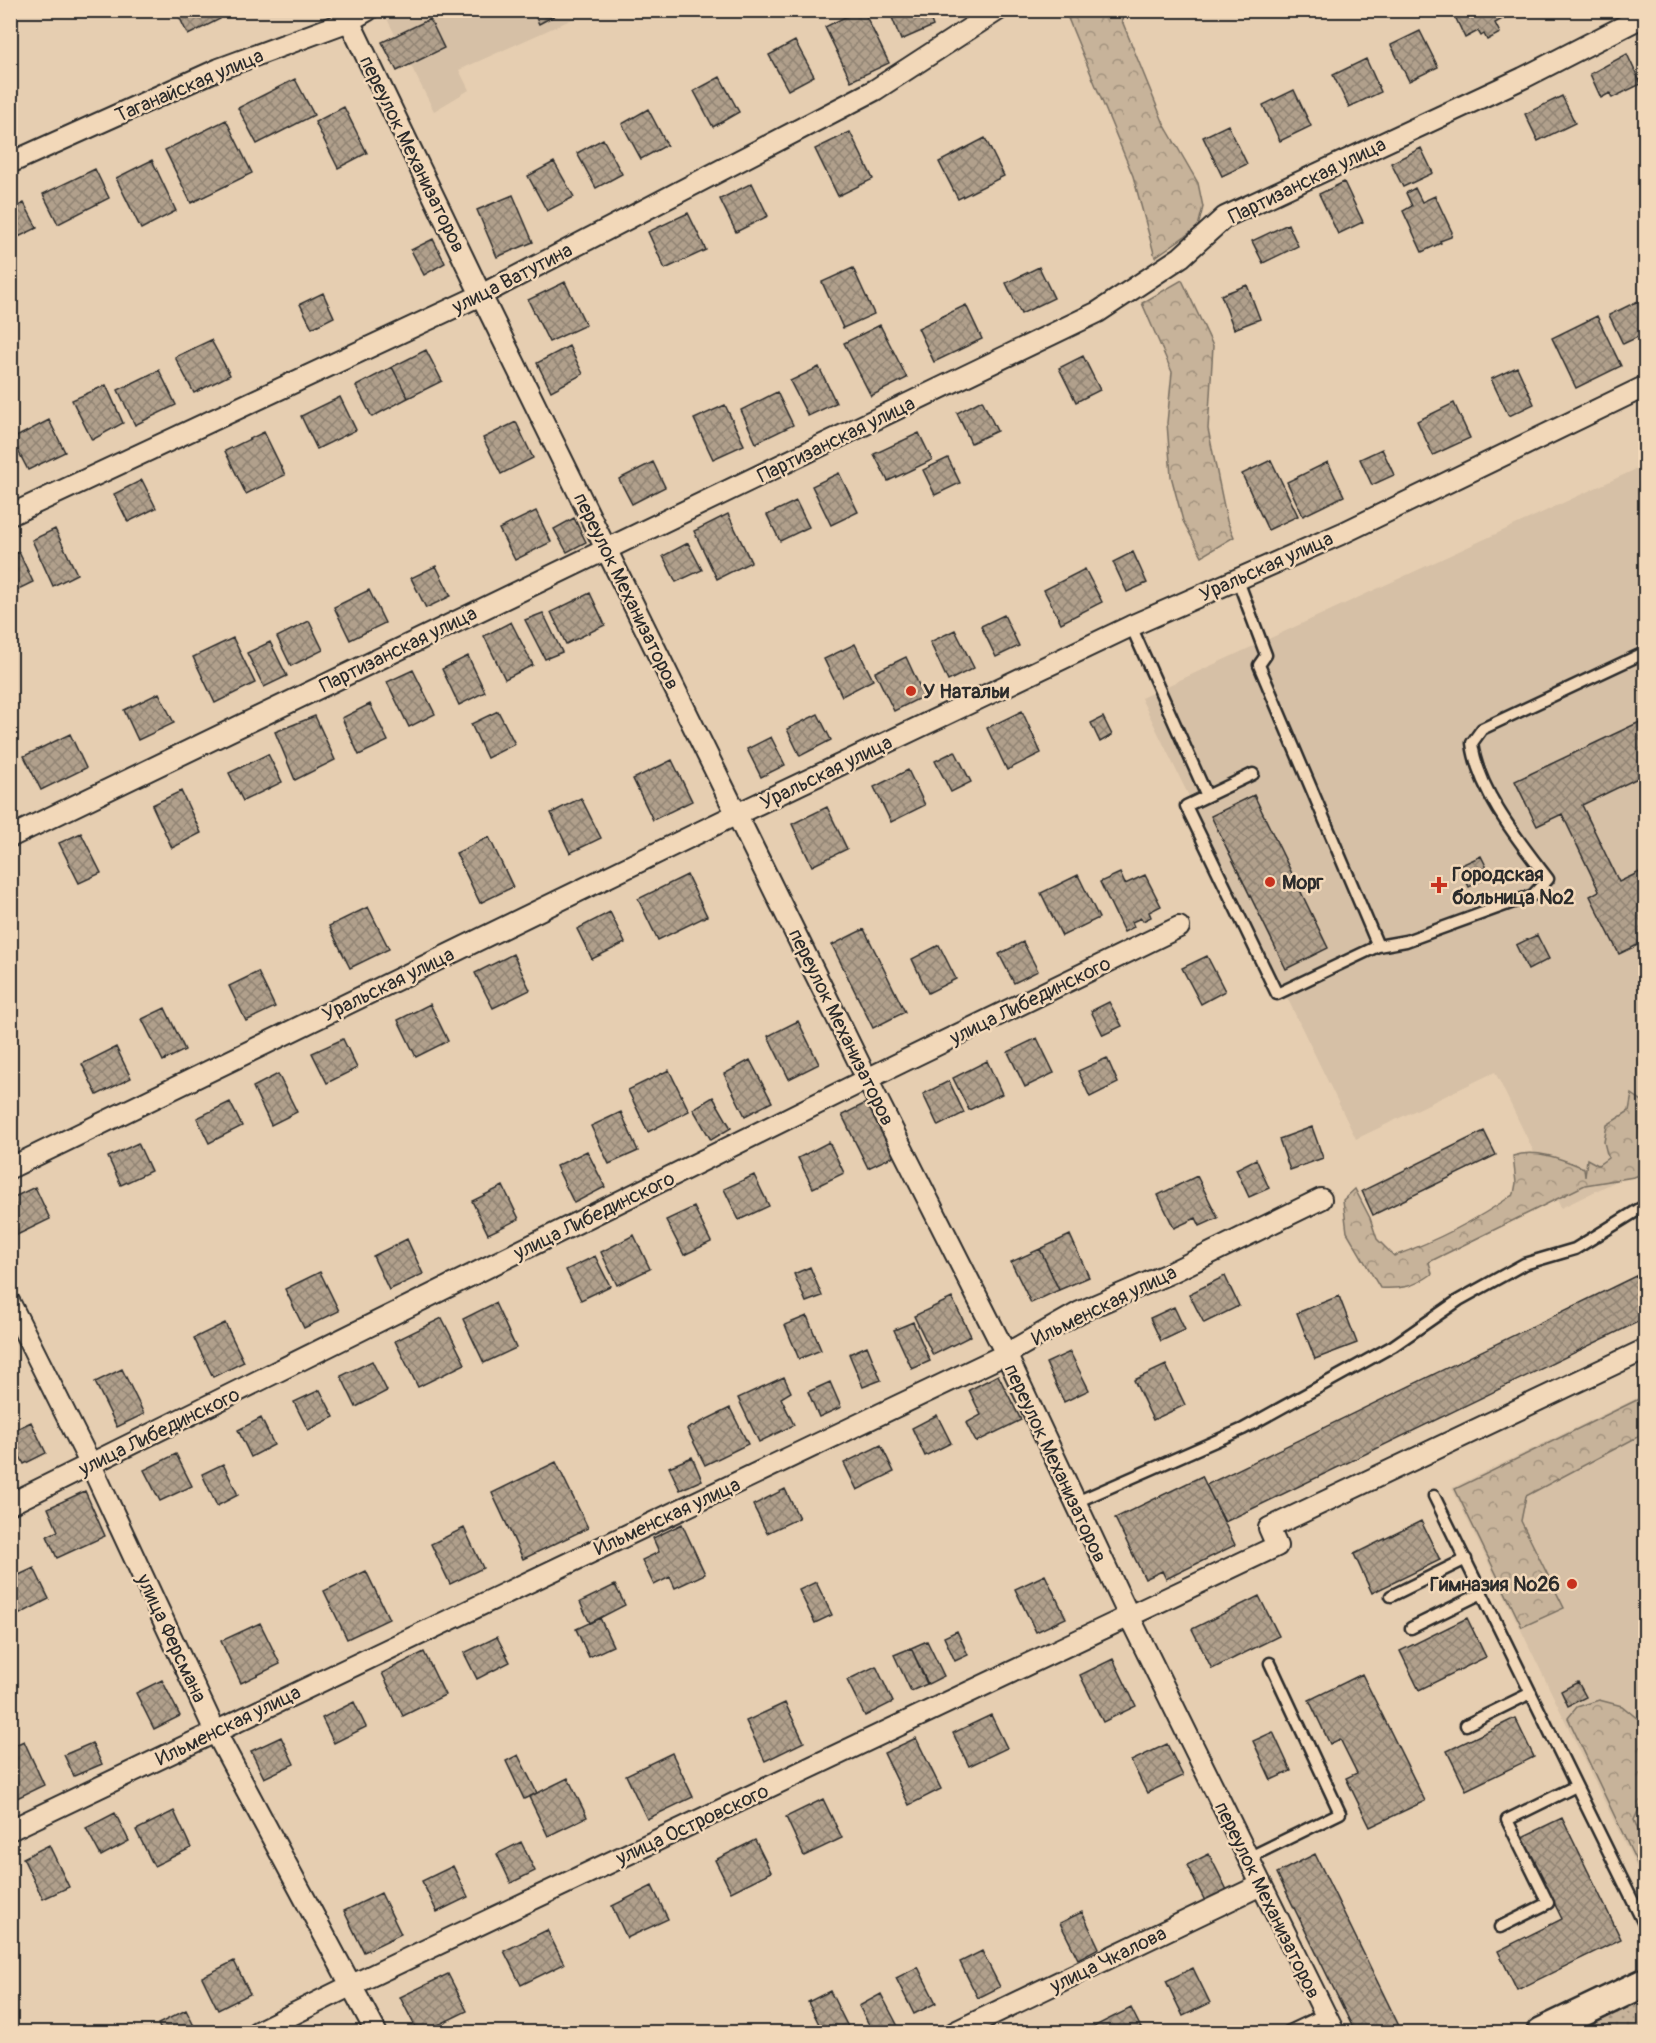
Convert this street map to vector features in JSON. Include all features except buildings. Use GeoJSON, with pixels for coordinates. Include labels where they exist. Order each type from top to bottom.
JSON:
{"type":"FeatureCollection","features":[{"type":"Feature","properties":{"kind":"main road"},"geometry":{"type":"LineString","coordinates":[[1541,2032],[1646,1982]]}},
{"type":"Feature","properties":{"kind":"street","name":"Таганайская улица"},"geometry":{"type":"LineString","coordinates":[[10,163],[219,69],[346,16],[368,10]]}},
{"type":"Feature","properties":{"kind":"street","name":"улица Ватутина"},"geometry":{"type":"LineString","coordinates":[[10,515],[481,295],[875,90],[998,10]]}},
{"type":"Feature","properties":{"kind":"street","name":"Партизанская улица"},"geometry":{"type":"LineString","coordinates":[[10,837],[1098,312],[1181,257],[1225,217],[1523,78],[1646,15]]}},
{"type":"Feature","properties":{"kind":"street","name":"переулок Механизаторов"},"geometry":{"type":"LineString","coordinates":[[346,16],[867,1079],[1006,1354],[1074,1503],[1334,2032]]}},
{"type":"Feature","properties":{"kind":"street","name":"Уральская улица"},"geometry":{"type":"LineString","coordinates":[[10,1168],[737,814],[1131,626],[1343,533],[1646,386]]}},
{"type":"Feature","properties":{"kind":"street","name":"улица Либединского"},"geometry":{"type":"LineString","coordinates":[[10,1504],[1179,927]]}},
{"type":"Feature","properties":{"kind":"street","name":"Ильменская улица"},"geometry":{"type":"LineString","coordinates":[[10,1830],[1006,1354],[1080,1312],[1170,1273],[1321,1198]]}},
{"type":"Feature","properties":{"kind":"street","name":"улица Ферсмана"},"geometry":{"type":"LineString","coordinates":[[10,1303],[91,1465],[215,1731],[376,2032]]}},
{"type":"Feature","properties":{"kind":"street"},"geometry":{"type":"LineString","coordinates":[[1129,1616],[1277,1546],[1269,1528],[1646,1349]]}},
{"type":"Feature","properties":{"kind":"street","name":"улица Островского"},"geometry":{"type":"LineString","coordinates":[[257,2032],[1129,1616]]}},
{"type":"Feature","properties":{"kind":"street","name":"улица Чкалова"},"geometry":{"type":"LineString","coordinates":[[955,2032],[1261,1885]]}},
{"type":"Feature","properties":{"kind":"lane"},"geometry":{"type":"LineString","coordinates":[[1237,578],[1266,655],[1259,665],[1378,946]]}},
{"type":"Feature","properties":{"kind":"lane"},"geometry":{"type":"LineString","coordinates":[[1131,626],[1207,796]]}},
{"type":"Feature","properties":{"kind":"lane"},"geometry":{"type":"LineString","coordinates":[[1253,774],[1186,806],[1277,994],[1378,946],[1406,941],[1533,895],[1548,879],[1504,820],[1474,760],[1472,743],[1482,729],[1646,652]]}},
{"type":"Feature","properties":{"kind":"lane"},"geometry":{"type":"LineString","coordinates":[[1074,1503],[1243,1429],[1393,1346],[1459,1300],[1524,1264],[1575,1249],[1646,1205]]}},
{"type":"Feature","properties":{"kind":"lane"},"geometry":{"type":"LineString","coordinates":[[1434,1496],[1646,1928]]}},
{"type":"Feature","properties":{"kind":"lane"},"geometry":{"type":"LineString","coordinates":[[1391,1596],[1466,1559]]}},
{"type":"Feature","properties":{"kind":"lane"},"geometry":{"type":"LineString","coordinates":[[1411,1628],[1482,1593]]}},
{"type":"Feature","properties":{"kind":"lane"},"geometry":{"type":"LineString","coordinates":[[1248,1858],[1340,1813],[1270,1663]]}},
{"type":"Feature","properties":{"kind":"lane"},"geometry":{"type":"LineString","coordinates":[[1466,1725],[1531,1693]]}},
{"type":"Feature","properties":{"kind":"lane"},"geometry":{"type":"LineString","coordinates":[[1500,1927],[1548,1904],[1507,1820],[1576,1786]]}},
{"type":"Feature","properties":{"kind":"lane"},"geometry":{"type":"LineString","coordinates":[[1287,2032],[1324,2014]]}},
{"type":"Feature","properties":{"kind":"shaded area"},"geometry":{"type":"Polygon","coordinates":[[[389,10],[571,10],[575,18],[459,70],[469,90],[434,111],[384,13],[389,10]]]}},
{"type":"Feature","properties":{"kind":"shaded area","name":"Городская больница №2"},"geometry":{"type":"Polygon","coordinates":[[[1645,465],[1645,1167],[1561,1208],[1495,1072],[1356,1139],[1141,698],[1645,465]]]}},
{"type":"Feature","properties":{"kind":"shaded area","name":"Гимназия №26"},"geometry":{"type":"Polygon","coordinates":[[[1645,1394],[1645,1885],[1452,1488],[1645,1394]]]}},
{"type":"Feature","properties":{"kind":"green space"},"geometry":{"type":"Polygon","coordinates":[[[1065,11],[1118,11],[1164,124],[1198,183],[1203,207],[1198,227],[1155,257],[1133,176],[1065,11]]]}},
{"type":"Feature","properties":{"kind":"green space"},"geometry":{"type":"Polygon","coordinates":[[[1182,280],[1213,346],[1208,429],[1227,521],[1234,537],[1202,556],[1183,521],[1171,476],[1167,423],[1172,372],[1142,303],[1182,280]]]}},
{"type":"Feature","properties":{"kind":"green space"},"geometry":{"type":"Polygon","coordinates":[[[1632,1094],[1645,1103],[1645,1173],[1585,1185],[1429,1262],[1432,1274],[1419,1282],[1395,1288],[1380,1288],[1347,1232],[1343,1200],[1355,1189],[1370,1218],[1377,1239],[1394,1256],[1456,1229],[1514,1194],[1516,1183],[1513,1156],[1531,1153],[1558,1158],[1584,1168],[1585,1177],[1587,1159],[1598,1165],[1608,1158],[1604,1142],[1607,1125],[1629,1111],[1632,1094]]]}},
{"type":"Feature","properties":{"kind":"green space"},"geometry":{"type":"Polygon","coordinates":[[[1645,1396],[1645,1433],[1526,1496],[1521,1521],[1564,1608],[1522,1627],[1455,1489],[1645,1396]]]}},
{"type":"Feature","properties":{"kind":"green space"},"geometry":{"type":"Polygon","coordinates":[[[1599,1700],[1622,1706],[1639,1720],[1645,1732],[1645,1796],[1634,1820],[1645,1847],[1645,1880],[1568,1718],[1577,1707],[1599,1700]]]}},
{"type":"Feature","properties":{"kind":"green space"},"geometry":{"type":"Polygon","coordinates":[[[1645,1999],[1645,2032],[1577,2032],[1645,1999]]]}},
{"type":"Feature","properties":{"kind":"place","name":"У Натальи"},"geometry":{"type":"Point","coordinates":[911,691]}},
{"type":"Feature","properties":{"kind":"place","name":"Морг"},"geometry":{"type":"Point","coordinates":[1270,882]}},
{"type":"Feature","properties":{"kind":"place","name":"Городская больница №2"},"geometry":{"type":"Point","coordinates":[1439,885]}},
{"type":"Feature","properties":{"kind":"place","name":"Гимназия №26"},"geometry":{"type":"Point","coordinates":[1572,1584]}}]}
